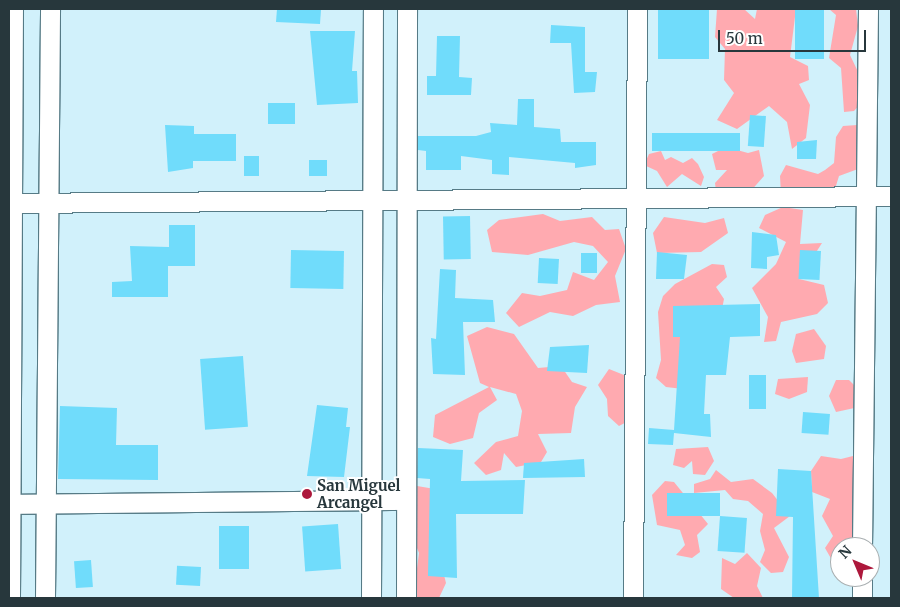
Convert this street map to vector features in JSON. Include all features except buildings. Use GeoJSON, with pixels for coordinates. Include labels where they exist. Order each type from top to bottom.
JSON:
{"type":"FeatureCollection","features":[{"type":"Feature","properties":{"kind":"street"},"geometry":{"type":"LineString","coordinates":[[10,598],[10,202],[13,9]]}},
{"type":"Feature","properties":{"kind":"street"},"geometry":{"type":"LineString","coordinates":[[45,598],[50,9]]}},
{"type":"Feature","properties":{"kind":"street"},"geometry":{"type":"LineString","coordinates":[[371,598],[373,9]]}},
{"type":"Feature","properties":{"kind":"street"},"geometry":{"type":"LineString","coordinates":[[406,598],[407,9]]}},
{"type":"Feature","properties":{"kind":"street"},"geometry":{"type":"LineString","coordinates":[[633,598],[637,9]]}},
{"type":"Feature","properties":{"kind":"street"},"geometry":{"type":"LineString","coordinates":[[862,537],[868,9]]}},
{"type":"Feature","properties":{"kind":"street"},"geometry":{"type":"LineString","coordinates":[[10,202],[373,198],[406,200],[891,196]]}},
{"type":"Feature","properties":{"kind":"street"},"geometry":{"type":"LineString","coordinates":[[10,504],[406,500]]}},
{"type":"Feature","properties":{"kind":"shaded area"},"geometry":{"type":"Polygon","coordinates":[[[717,9],[744,9],[755,19],[757,9],[796,9],[790,57],[808,66],[809,80],[799,84],[810,105],[806,138],[792,149],[787,122],[769,106],[737,129],[717,120],[734,93],[724,80],[725,49],[715,37],[717,9]]]}},
{"type":"Feature","properties":{"kind":"shaded area"},"geometry":{"type":"Polygon","coordinates":[[[829,9],[856,9],[858,26],[850,55],[861,78],[863,101],[854,111],[844,112],[841,68],[829,58],[836,15],[829,9]]]}},
{"type":"Feature","properties":{"kind":"shaded area"},"geometry":{"type":"Polygon","coordinates":[[[857,125],[863,131],[858,169],[839,176],[835,189],[781,194],[780,176],[786,165],[818,174],[834,163],[836,137],[843,126],[857,125]]]}},
{"type":"Feature","properties":{"kind":"shaded area"},"geometry":{"type":"Polygon","coordinates":[[[726,147],[748,153],[759,150],[764,176],[749,193],[716,191],[715,183],[727,170],[716,170],[712,154],[726,147]]]}},
{"type":"Feature","properties":{"kind":"shaded area"},"geometry":{"type":"Polygon","coordinates":[[[661,151],[665,160],[671,157],[683,163],[692,158],[698,164],[704,177],[701,186],[682,174],[667,187],[657,171],[644,165],[649,154],[661,151]]]}},
{"type":"Feature","properties":{"kind":"shaded area"},"geometry":{"type":"Polygon","coordinates":[[[783,207],[803,210],[800,244],[822,243],[799,279],[824,285],[828,303],[817,314],[781,322],[776,341],[764,342],[768,317],[752,288],[776,264],[786,242],[759,228],[765,215],[783,207]]]}},
{"type":"Feature","properties":{"kind":"shaded area"},"geometry":{"type":"Polygon","coordinates":[[[543,214],[560,221],[592,217],[605,230],[619,229],[626,249],[615,276],[620,302],[596,305],[573,316],[550,312],[519,327],[506,313],[522,293],[540,296],[567,290],[573,272],[594,280],[608,262],[593,246],[574,242],[528,255],[492,252],[487,230],[499,220],[543,214]]]}},
{"type":"Feature","properties":{"kind":"shaded area"},"geometry":{"type":"Polygon","coordinates":[[[664,217],[705,223],[724,218],[728,233],[701,252],[657,253],[653,233],[664,217]]]}},
{"type":"Feature","properties":{"kind":"shaded area"},"geometry":{"type":"Polygon","coordinates":[[[712,264],[724,265],[727,277],[716,287],[724,299],[721,314],[683,389],[666,387],[656,378],[661,360],[658,312],[663,296],[675,284],[712,264]]]}},
{"type":"Feature","properties":{"kind":"shaded area"},"geometry":{"type":"Polygon","coordinates":[[[487,327],[514,334],[538,368],[561,366],[572,382],[587,387],[575,407],[571,433],[538,434],[547,452],[541,462],[516,467],[504,453],[501,470],[486,475],[474,463],[496,442],[518,436],[522,411],[516,394],[490,387],[497,400],[479,413],[473,438],[450,444],[433,437],[435,415],[489,387],[480,383],[467,336],[487,327]]]}},
{"type":"Feature","properties":{"kind":"shaded area"},"geometry":{"type":"Polygon","coordinates":[[[814,329],[826,346],[824,359],[796,363],[792,351],[796,334],[814,329]]]}},
{"type":"Feature","properties":{"kind":"shaded area"},"geometry":{"type":"Polygon","coordinates":[[[609,369],[634,379],[634,418],[619,426],[608,416],[607,399],[598,385],[609,369]]]}},
{"type":"Feature","properties":{"kind":"shaded area"},"geometry":{"type":"Polygon","coordinates":[[[808,377],[807,392],[789,399],[775,394],[778,379],[808,377]]]}},
{"type":"Feature","properties":{"kind":"shaded area"},"geometry":{"type":"Polygon","coordinates":[[[836,380],[849,380],[858,389],[859,407],[836,412],[829,396],[836,380]]]}},
{"type":"Feature","properties":{"kind":"shaded area"},"geometry":{"type":"Polygon","coordinates":[[[708,447],[714,461],[705,475],[693,474],[692,461],[684,468],[673,465],[676,449],[708,447]]]}},
{"type":"Feature","properties":{"kind":"shaded area"},"geometry":{"type":"Polygon","coordinates":[[[857,455],[858,492],[852,510],[858,537],[832,537],[822,516],[830,499],[812,492],[811,471],[821,456],[841,459],[857,455]]]}},
{"type":"Feature","properties":{"kind":"shaded area"},"geometry":{"type":"Polygon","coordinates":[[[716,470],[731,482],[753,479],[772,493],[790,516],[774,528],[789,557],[783,572],[771,573],[760,562],[765,550],[760,531],[763,514],[748,501],[733,499],[725,490],[694,493],[694,484],[710,479],[716,470]]]}},
{"type":"Feature","properties":{"kind":"shaded area"},"geometry":{"type":"Polygon","coordinates":[[[665,481],[674,482],[708,524],[697,535],[700,552],[692,558],[676,555],[685,545],[680,530],[657,525],[652,495],[665,481]]]}},
{"type":"Feature","properties":{"kind":"shaded area"},"geometry":{"type":"Polygon","coordinates":[[[417,486],[435,489],[438,551],[446,583],[439,598],[399,598],[400,588],[416,576],[419,553],[412,536],[410,501],[417,486]]]}},
{"type":"Feature","properties":{"kind":"shaded area"},"geometry":{"type":"Polygon","coordinates":[[[830,540],[830,557],[825,548],[830,540]]]}},
{"type":"Feature","properties":{"kind":"shaded area"},"geometry":{"type":"Polygon","coordinates":[[[747,553],[761,568],[757,586],[763,598],[734,598],[721,589],[722,558],[735,564],[747,553]]]}},
{"type":"Feature","properties":{"kind":"place","name":"San Miguel Arcangel"},"geometry":{"type":"Point","coordinates":[307,494]}}]}
